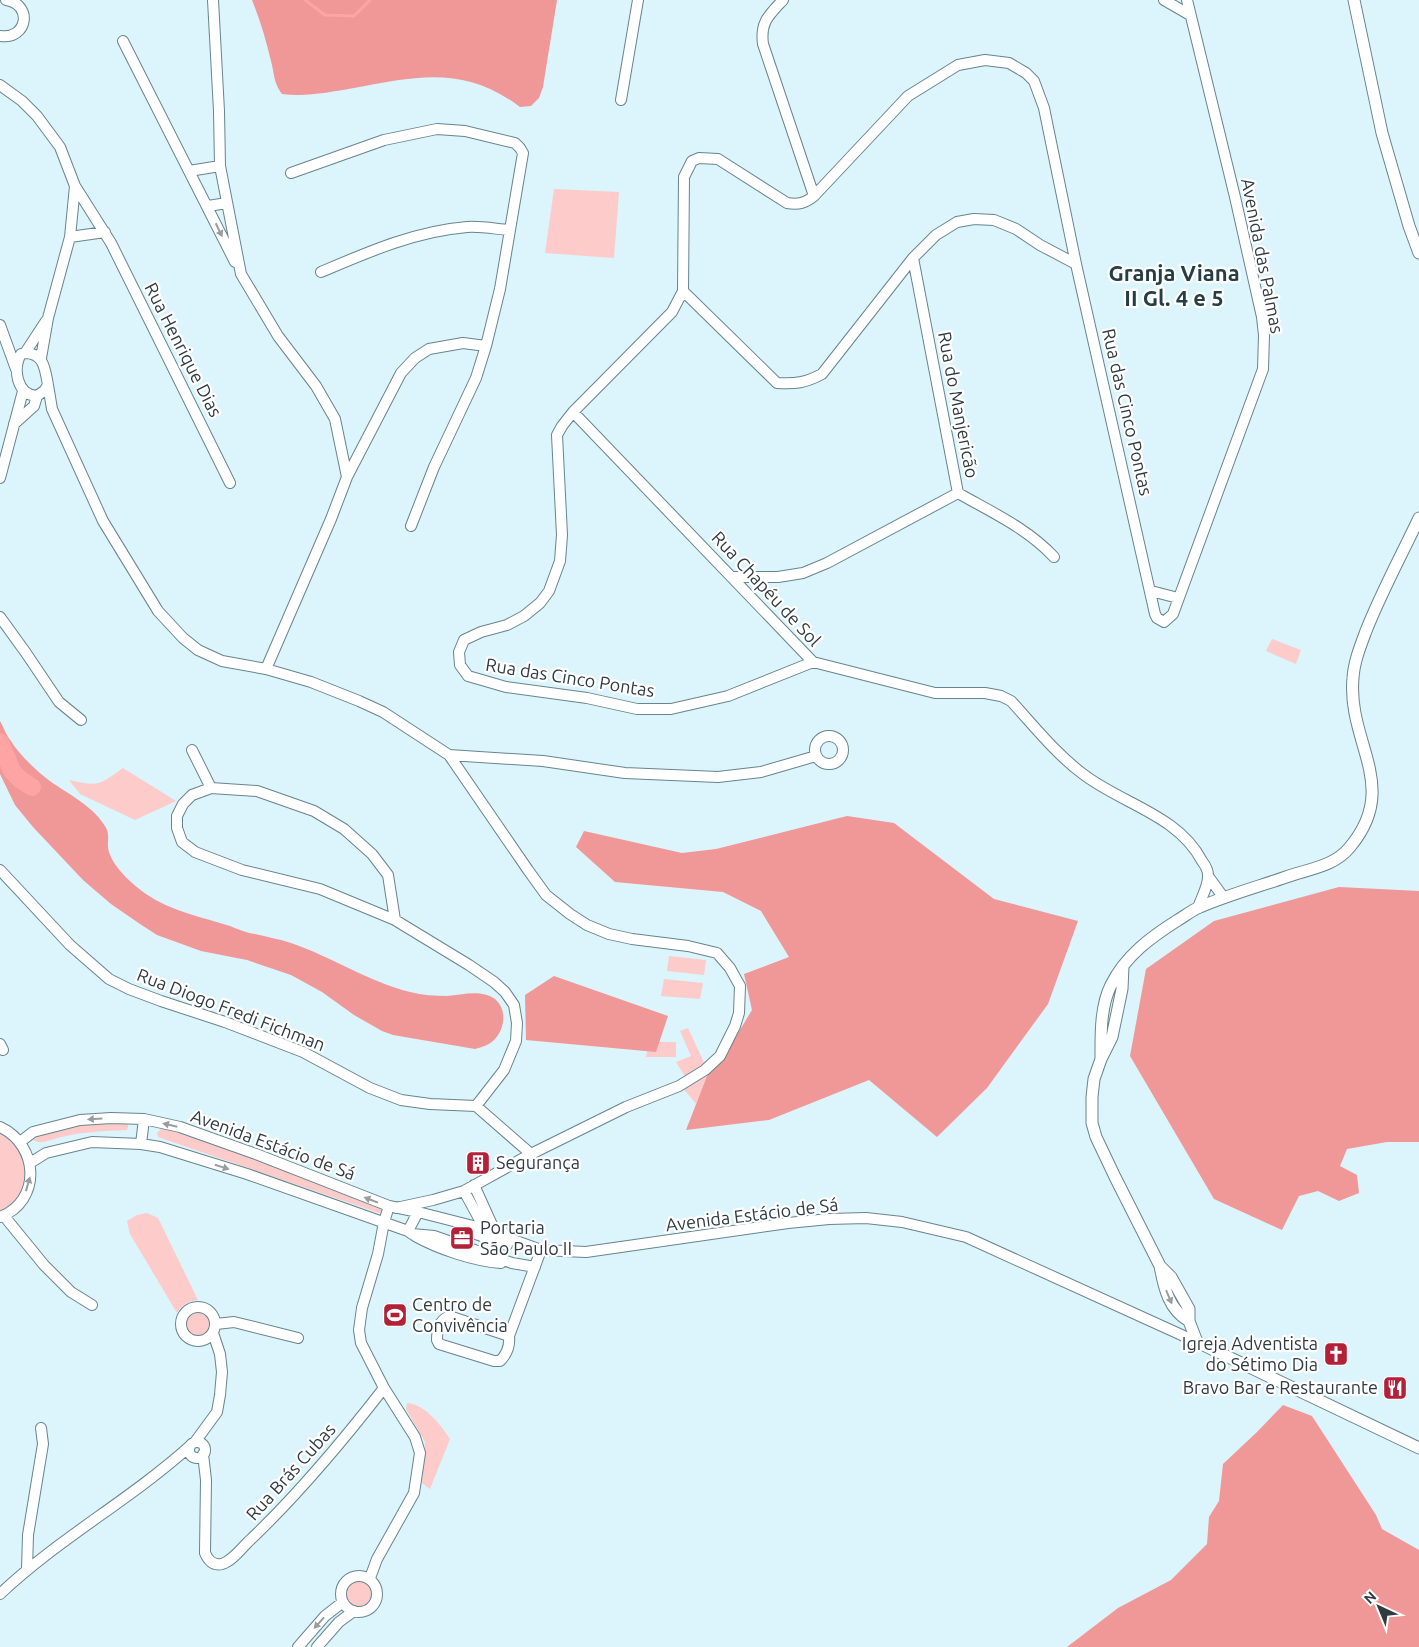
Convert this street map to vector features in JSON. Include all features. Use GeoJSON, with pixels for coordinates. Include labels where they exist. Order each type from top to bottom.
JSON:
{"type":"FeatureCollection","features":[{"type":"Feature","properties":{"kind":"street"},"geometry":{"type":"LineString","coordinates":[[0,1],[6,0],[20,6],[24,21],[16,34],[0,36]]}},
{"type":"Feature","properties":{"kind":"street"},"geometry":{"type":"LineString","coordinates":[[213,0],[220,166],[240,274]]}},
{"type":"Feature","properties":{"kind":"street"},"geometry":{"type":"LineString","coordinates":[[622,100],[638,0]]}},
{"type":"Feature","properties":{"kind":"street"},"geometry":{"type":"LineString","coordinates":[[783,0],[764,23],[763,44],[814,196]]}},
{"type":"Feature","properties":{"kind":"street"},"geometry":{"type":"LineString","coordinates":[[1164,0],[1190,15]]}},
{"type":"Feature","properties":{"kind":"street","name":"Avenida das Palmas"},"geometry":{"type":"LineString","coordinates":[[1152,591],[1157,618],[1164,622],[1173,614],[1263,369],[1264,335],[1235,197],[1187,0]]}},
{"type":"Feature","properties":{"kind":"street"},"geometry":{"type":"LineString","coordinates":[[1354,0],[1382,133],[1409,226],[1419,253]]}},
{"type":"Feature","properties":{"kind":"street"},"geometry":{"type":"LineString","coordinates":[[123,41],[208,206],[240,274],[268,321],[316,386],[335,419],[347,477]]}},
{"type":"Feature","properties":{"kind":"street","name":"Rua das Cinco Pontas"},"geometry":{"type":"LineString","coordinates":[[813,662],[728,696],[671,709],[637,709],[587,698],[506,688],[468,676],[460,665],[459,652],[464,640],[481,632],[507,625],[524,616],[540,603],[549,591],[560,561],[561,544],[557,435],[573,412],[672,312],[683,291],[684,177],[692,161],[699,158],[718,159],[787,202],[797,204],[807,201],[814,196],[908,96],[958,65],[985,60],[1009,63],[1026,73],[1034,81],[1044,108],[1076,264],[1152,591]]}},
{"type":"Feature","properties":{"kind":"street"},"geometry":{"type":"LineString","coordinates":[[0,85],[37,116],[60,147],[75,186],[70,237],[48,318],[41,358],[52,409],[102,521],[158,611],[183,638],[198,650],[222,661],[266,668],[311,682],[383,712],[449,755],[546,895],[570,914],[587,925],[609,934],[688,946],[717,953],[730,968],[740,986],[739,1013],[735,1026],[720,1056],[705,1070],[679,1086],[626,1107],[531,1154],[464,1191],[433,1200],[392,1207],[384,1222],[378,1254],[362,1308],[358,1330],[361,1343],[384,1388],[415,1437],[420,1453],[414,1493],[385,1543],[370,1578]]}},
{"type":"Feature","properties":{"kind":"street"},"geometry":{"type":"LineString","coordinates":[[291,173],[384,140],[437,129],[465,131],[515,143],[523,154],[500,289],[486,346],[476,378],[434,467],[410,526]]}},
{"type":"Feature","properties":{"kind":"street"},"geometry":{"type":"LineString","coordinates":[[189,171],[220,166]]}},
{"type":"Feature","properties":{"kind":"street","name":"Rua Henrique Dias"},"geometry":{"type":"LineString","coordinates":[[75,186],[105,232],[230,484]]}},
{"type":"Feature","properties":{"kind":"street"},"geometry":{"type":"LineString","coordinates":[[208,206],[227,203]]}},
{"type":"Feature","properties":{"kind":"street"},"geometry":{"type":"LineString","coordinates":[[73,218],[78,214],[91,211]]}},
{"type":"Feature","properties":{"kind":"street"},"geometry":{"type":"LineString","coordinates":[[683,291],[777,383],[792,384],[807,382],[822,374],[913,258],[936,235],[957,222],[974,219],[994,220],[1016,229],[1040,245],[1076,264]]}},
{"type":"Feature","properties":{"kind":"street"},"geometry":{"type":"LineString","coordinates":[[321,272],[389,244],[432,232],[468,227],[509,230]]}},
{"type":"Feature","properties":{"kind":"street"},"geometry":{"type":"LineString","coordinates":[[70,237],[105,232]]}},
{"type":"Feature","properties":{"kind":"street","name":"Rua do Manjericão"},"geometry":{"type":"LineString","coordinates":[[732,576],[778,577],[802,573],[835,559],[958,493],[913,258]]}},
{"type":"Feature","properties":{"kind":"street"},"geometry":{"type":"LineString","coordinates":[[16,369],[23,353],[48,318]]}},
{"type":"Feature","properties":{"kind":"street"},"geometry":{"type":"LineString","coordinates":[[0,323],[23,353],[36,354],[41,358]]}},
{"type":"Feature","properties":{"kind":"street"},"geometry":{"type":"LineString","coordinates":[[0,323],[23,391],[0,478]]}},
{"type":"Feature","properties":{"kind":"street"},"geometry":{"type":"LineString","coordinates":[[266,668],[331,519],[347,477],[401,373],[415,358],[429,348],[463,343],[486,346]]}},
{"type":"Feature","properties":{"kind":"street"},"geometry":{"type":"LineString","coordinates":[[14,424],[34,406],[37,396],[48,385]]}},
{"type":"Feature","properties":{"kind":"street"},"geometry":{"type":"LineString","coordinates":[[23,391],[29,395],[37,396],[52,409]]}},
{"type":"Feature","properties":{"kind":"street","name":"Rua Chapéu de Sol"},"geometry":{"type":"LineString","coordinates":[[573,412],[813,662],[935,693],[984,693],[1001,696],[1011,701],[1063,758],[1085,776],[1173,826],[1198,853],[1208,876],[1224,898]]}},
{"type":"Feature","properties":{"kind":"street"},"geometry":{"type":"LineString","coordinates":[[958,493],[1025,531],[1054,556]]}},
{"type":"Feature","properties":{"kind":"street"},"geometry":{"type":"LineString","coordinates":[[1419,518],[1374,611],[1357,655],[1353,679],[1354,705],[1372,785],[1373,798],[1370,815],[1362,832],[1337,859],[1321,867],[1298,873],[1198,908],[1148,940],[1123,964],[1122,988],[1112,1037],[1094,1079],[1092,1097],[1092,1123],[1096,1137],[1160,1266],[1163,1282],[1172,1306],[1180,1316],[1189,1321],[1198,1342],[1419,1448]]}},
{"type":"Feature","properties":{"kind":"street"},"geometry":{"type":"LineString","coordinates":[[1152,591],[1178,598]]}},
{"type":"Feature","properties":{"kind":"street"},"geometry":{"type":"LineString","coordinates":[[0,617],[59,702],[82,720]]}},
{"type":"Feature","properties":{"kind":"street"},"geometry":{"type":"LineString","coordinates":[[192,750],[211,788]]}},
{"type":"Feature","properties":{"kind":"street"},"geometry":{"type":"LineString","coordinates":[[449,755],[543,761],[626,773],[718,777],[761,772],[816,756]]}},
{"type":"Feature","properties":{"kind":"street"},"geometry":{"type":"LineString","coordinates":[[395,920],[388,875],[372,854],[344,829],[314,812],[257,791],[211,788],[192,795],[183,804],[177,816],[177,828],[182,842],[195,852],[242,870],[320,888],[395,920],[494,982],[505,992],[514,1005],[517,1023],[516,1041],[504,1070],[476,1106],[531,1154]]}},
{"type":"Feature","properties":{"kind":"street","name":"Rua Diogo Fredi Fichman"},"geometry":{"type":"LineString","coordinates":[[0,870],[70,945],[109,978],[129,989],[225,1022],[303,1052],[370,1088],[400,1100],[430,1104],[476,1106]]}},
{"type":"Feature","properties":{"kind":"street"},"geometry":{"type":"LineString","coordinates":[[1198,908],[1208,876]]}},
{"type":"Feature","properties":{"kind":"street","name":"Avenida Estácio de Sá"},"geometry":{"type":"LineString","coordinates":[[20,1142],[33,1132],[80,1120],[111,1118],[144,1119],[180,1127],[256,1154],[392,1207],[421,1213],[444,1213],[493,1227],[534,1248]]}},
{"type":"Feature","properties":{"kind":"street"},"geometry":{"type":"LineString","coordinates":[[141,1144],[144,1119]]}},
{"type":"Feature","properties":{"kind":"street"},"geometry":{"type":"LineString","coordinates":[[0,1127],[20,1142],[30,1163],[30,1182],[24,1196],[17,1206],[2,1216],[44,1265],[71,1292],[92,1305]]}},
{"type":"Feature","properties":{"kind":"street","name":"Avenida Estácio de Sá"},"geometry":{"type":"LineString","coordinates":[[30,1163],[46,1153],[92,1142],[141,1144],[160,1147],[221,1166],[410,1232],[439,1233],[487,1248],[516,1264],[535,1267]]}},
{"type":"Feature","properties":{"kind":"street"},"geometry":{"type":"LineString","coordinates":[[474,1186],[493,1227]]}},
{"type":"Feature","properties":{"kind":"street"},"geometry":{"type":"LineString","coordinates":[[464,1191],[482,1224]]}},
{"type":"Feature","properties":{"kind":"street"},"geometry":{"type":"LineString","coordinates":[[410,1232],[421,1213]]}},
{"type":"Feature","properties":{"kind":"street","name":"Avenida Estácio de Sá"},"geometry":{"type":"LineString","coordinates":[[421,1213],[438,1221],[507,1245],[593,1251],[788,1223],[829,1219],[866,1218],[902,1222],[966,1238],[1198,1342]]}},
{"type":"Feature","properties":{"kind":"street"},"geometry":{"type":"LineString","coordinates":[[509,1336],[449,1316],[443,1319],[438,1326],[437,1340],[440,1344],[494,1361],[500,1361],[509,1346],[509,1336],[535,1267],[534,1248]]}},
{"type":"Feature","properties":{"kind":"street"},"geometry":{"type":"LineString","coordinates":[[0,1594],[26,1569],[166,1468],[192,1444],[217,1412],[222,1372],[214,1328],[214,1317],[211,1312],[203,1307],[191,1308],[185,1313],[181,1323],[183,1331],[190,1338],[198,1341],[208,1338],[214,1328],[234,1322],[298,1338]]}},
{"type":"Feature","properties":{"kind":"street","name":"Rua Brás Cubas"},"geometry":{"type":"LineString","coordinates":[[192,1444],[189,1453],[192,1457],[199,1458],[204,1454],[206,1480],[205,1553],[212,1563],[224,1564],[257,1534],[305,1483],[384,1388]]}},
{"type":"Feature","properties":{"kind":"street"},"geometry":{"type":"LineString","coordinates":[[26,1569],[28,1535],[43,1444],[42,1428]]}},
{"type":"Feature","properties":{"kind":"street"},"geometry":{"type":"LineString","coordinates":[[317,1647],[339,1622],[354,1612],[370,1609],[376,1600],[377,1588],[370,1578],[359,1576],[348,1580],[342,1588],[343,1602],[354,1612]]}},
{"type":"Feature","properties":{"kind":"street"},"geometry":{"type":"LineString","coordinates":[[298,1647],[326,1616],[343,1602]]}},
{"type":"Feature","properties":{"kind":"shaded area"},"geometry":{"type":"Polygon","coordinates":[[[252,0],[557,0],[543,87],[539,98],[531,106],[520,107],[500,94],[480,85],[460,79],[440,77],[399,80],[318,94],[282,94],[276,82],[265,38],[252,0]]]}},
{"type":"Feature","properties":{"kind":"shaded area"},"geometry":{"type":"Polygon","coordinates":[[[554,189],[619,192],[614,258],[545,253],[554,189]]]}},
{"type":"Feature","properties":{"kind":"shaded area"},"geometry":{"type":"Polygon","coordinates":[[[1272,639],[1301,650],[1296,664],[1266,651],[1272,639]]]}},
{"type":"Feature","properties":{"kind":"shaded area"},"geometry":{"type":"Polygon","coordinates":[[[0,721],[14,745],[29,763],[49,780],[92,810],[99,818],[107,829],[108,849],[111,858],[129,881],[146,894],[166,905],[187,913],[245,932],[291,943],[395,988],[428,995],[447,996],[478,993],[490,996],[499,1003],[503,1013],[503,1024],[498,1035],[491,1043],[475,1049],[393,1035],[354,1015],[322,992],[291,975],[247,960],[201,951],[157,935],[111,904],[83,880],[15,805],[0,774],[0,721]]]}},
{"type":"Feature","properties":{"kind":"shaded area"},"geometry":{"type":"Polygon","coordinates":[[[123,768],[176,801],[135,820],[80,794],[69,780],[93,784],[98,783],[123,768]]]}},
{"type":"Feature","properties":{"kind":"shaded area"},"geometry":{"type":"Polygon","coordinates":[[[847,816],[894,823],[994,899],[1078,921],[1048,1004],[987,1088],[937,1137],[869,1080],[769,1120],[686,1130],[709,1071],[721,1061],[752,1010],[744,974],[789,957],[761,911],[723,892],[615,882],[576,847],[584,831],[682,853],[716,849],[847,816]]]}},
{"type":"Feature","properties":{"kind":"shaded area"},"geometry":{"type":"Polygon","coordinates":[[[1339,887],[1419,891],[1419,1142],[1387,1142],[1347,1149],[1340,1166],[1357,1175],[1359,1193],[1339,1201],[1318,1191],[1299,1196],[1282,1230],[1214,1199],[1130,1056],[1146,969],[1214,921],[1339,887]]]}},
{"type":"Feature","properties":{"kind":"shaded area"},"geometry":{"type":"Polygon","coordinates":[[[669,956],[706,960],[704,975],[667,971],[669,956]]]}},
{"type":"Feature","properties":{"kind":"shaded area"},"geometry":{"type":"Polygon","coordinates":[[[554,976],[668,1016],[656,1052],[526,1040],[525,995],[554,976]]]}},
{"type":"Feature","properties":{"kind":"shaded area"},"geometry":{"type":"Polygon","coordinates":[[[664,979],[703,983],[700,999],[661,996],[664,979]]]}},
{"type":"Feature","properties":{"kind":"shaded area"},"geometry":{"type":"Polygon","coordinates":[[[688,1028],[706,1067],[686,1078],[676,1062],[691,1056],[680,1031],[688,1028]]]}},
{"type":"Feature","properties":{"kind":"shaded area"},"geometry":{"type":"Polygon","coordinates":[[[649,1042],[676,1042],[676,1057],[646,1057],[649,1042]]]}},
{"type":"Feature","properties":{"kind":"shaded area"},"geometry":{"type":"Polygon","coordinates":[[[710,1070],[696,1104],[682,1087],[710,1070]]]}},
{"type":"Feature","properties":{"kind":"shaded area"},"geometry":{"type":"Polygon","coordinates":[[[112,1122],[127,1123],[127,1130],[98,1131],[41,1142],[32,1139],[33,1137],[72,1125],[112,1122]]]}},
{"type":"Feature","properties":{"kind":"shaded area"},"geometry":{"type":"Polygon","coordinates":[[[164,1126],[384,1205],[383,1212],[376,1212],[158,1137],[157,1133],[164,1126]]]}},
{"type":"Feature","properties":{"kind":"shaded area"},"geometry":{"type":"Polygon","coordinates":[[[0,1127],[27,1154],[24,1196],[0,1217],[0,1127]]]}},
{"type":"Feature","properties":{"kind":"shaded area"},"geometry":{"type":"Polygon","coordinates":[[[147,1213],[158,1218],[198,1300],[186,1304],[177,1313],[130,1234],[127,1221],[137,1215],[147,1213]]]}},
{"type":"Feature","properties":{"kind":"shaded area"},"geometry":{"type":"Polygon","coordinates":[[[199,1311],[209,1314],[212,1324],[209,1334],[199,1337],[189,1334],[186,1324],[189,1314],[199,1311]]]}},
{"type":"Feature","properties":{"kind":"shaded area"},"geometry":{"type":"Polygon","coordinates":[[[407,1403],[426,1411],[450,1439],[430,1489],[422,1483],[425,1442],[406,1409],[407,1403]]]}},
{"type":"Feature","properties":{"kind":"shaded area"},"geometry":{"type":"Polygon","coordinates":[[[1283,1405],[1312,1416],[1376,1515],[1382,1529],[1419,1550],[1419,1647],[1067,1647],[1118,1608],[1171,1580],[1207,1544],[1209,1517],[1219,1501],[1223,1464],[1283,1405]]]}},
{"type":"Feature","properties":{"kind":"shaded area"},"geometry":{"type":"Polygon","coordinates":[[[359,1576],[366,1577],[372,1581],[376,1587],[376,1601],[372,1607],[366,1611],[359,1612],[352,1611],[346,1607],[342,1601],[341,1594],[342,1587],[346,1581],[352,1577],[359,1576]]]}},
{"type":"Feature","properties":{"kind":"waterway"},"geometry":{"type":"LineString","coordinates":[[305,0],[325,15],[354,16],[370,0]]}},
{"type":"Feature","properties":{"kind":"waterway"},"geometry":{"type":"LineString","coordinates":[[0,742],[12,771],[32,787]]}},
{"type":"Feature","properties":{"kind":"place","name":"Segurança"},"geometry":{"type":"Point","coordinates":[478,1163]}},
{"type":"Feature","properties":{"kind":"place","name":"Portaria São Paulo II"},"geometry":{"type":"Point","coordinates":[462,1238]}},
{"type":"Feature","properties":{"kind":"place","name":"Centro de Convivência"},"geometry":{"type":"Point","coordinates":[395,1315]}},
{"type":"Feature","properties":{"kind":"place","name":"Igreja Adventista do Sétimo Dia"},"geometry":{"type":"Point","coordinates":[1336,1354]}},
{"type":"Feature","properties":{"kind":"place","name":"Bravo Bar e Restaurante"},"geometry":{"type":"Point","coordinates":[1395,1388]}},
{"type":"Feature","properties":{"kind":"district","name":"Granja Viana II Gl. 4 e 5"},"geometry":{"type":"Point","coordinates":[1174,286]}}]}
